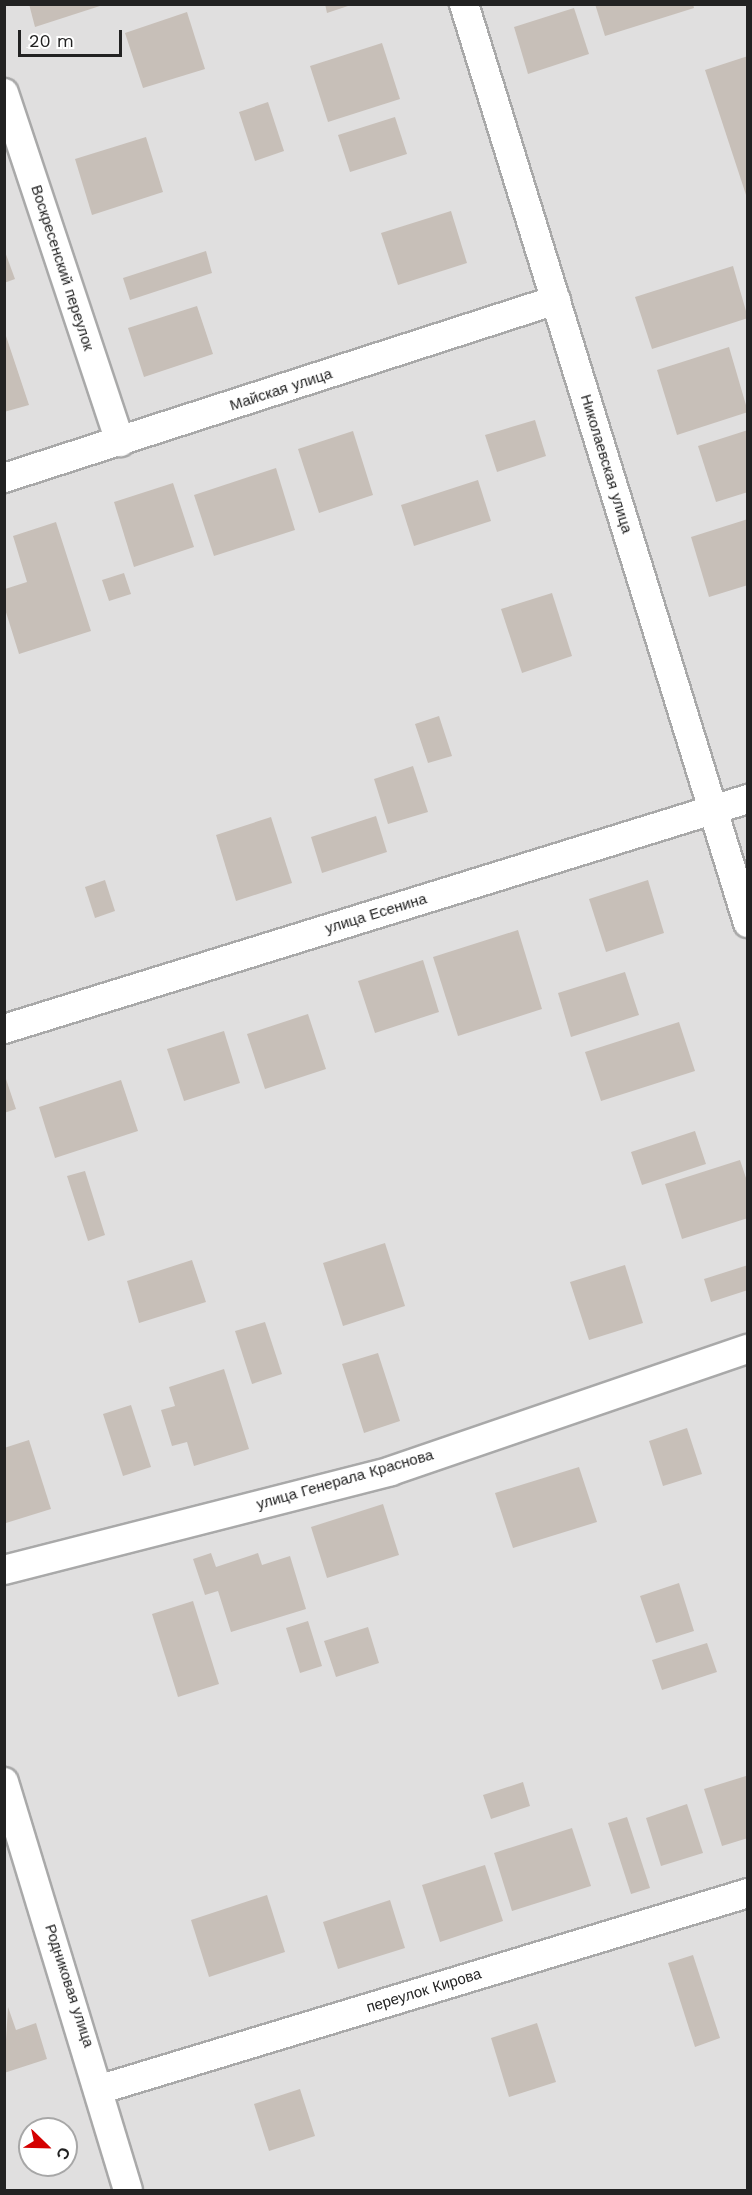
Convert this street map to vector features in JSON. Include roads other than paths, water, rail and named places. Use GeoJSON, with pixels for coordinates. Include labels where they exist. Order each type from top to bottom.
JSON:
{"type":"FeatureCollection","features":[{"type":"Feature","properties":{"kind":"street","name":"Николаевская улица"},"geometry":{"type":"LineString","coordinates":[[464,4],[747,923]]}},
{"type":"Feature","properties":{"kind":"street","name":"Воскресенский переулок"},"geometry":{"type":"LineString","coordinates":[[4,93],[120,442]]}},
{"type":"Feature","properties":{"kind":"street","name":"Майская улица"},"geometry":{"type":"LineString","coordinates":[[4,478],[556,300]]}},
{"type":"Feature","properties":{"kind":"street","name":"улица Есенина"},"geometry":{"type":"LineString","coordinates":[[4,1029],[747,799]]}},
{"type":"Feature","properties":{"kind":"street","name":"улица Генерала Краснова"},"geometry":{"type":"LineString","coordinates":[[4,1570],[391,1471],[747,1349]]}},
{"type":"Feature","properties":{"kind":"street","name":"Родниковая улица"},"geometry":{"type":"LineString","coordinates":[[4,1782],[101,2089],[128,2190]]}},
{"type":"Feature","properties":{"kind":"street","name":"переулок Кирова"},"geometry":{"type":"LineString","coordinates":[[101,2089],[747,1893]]}}]}
